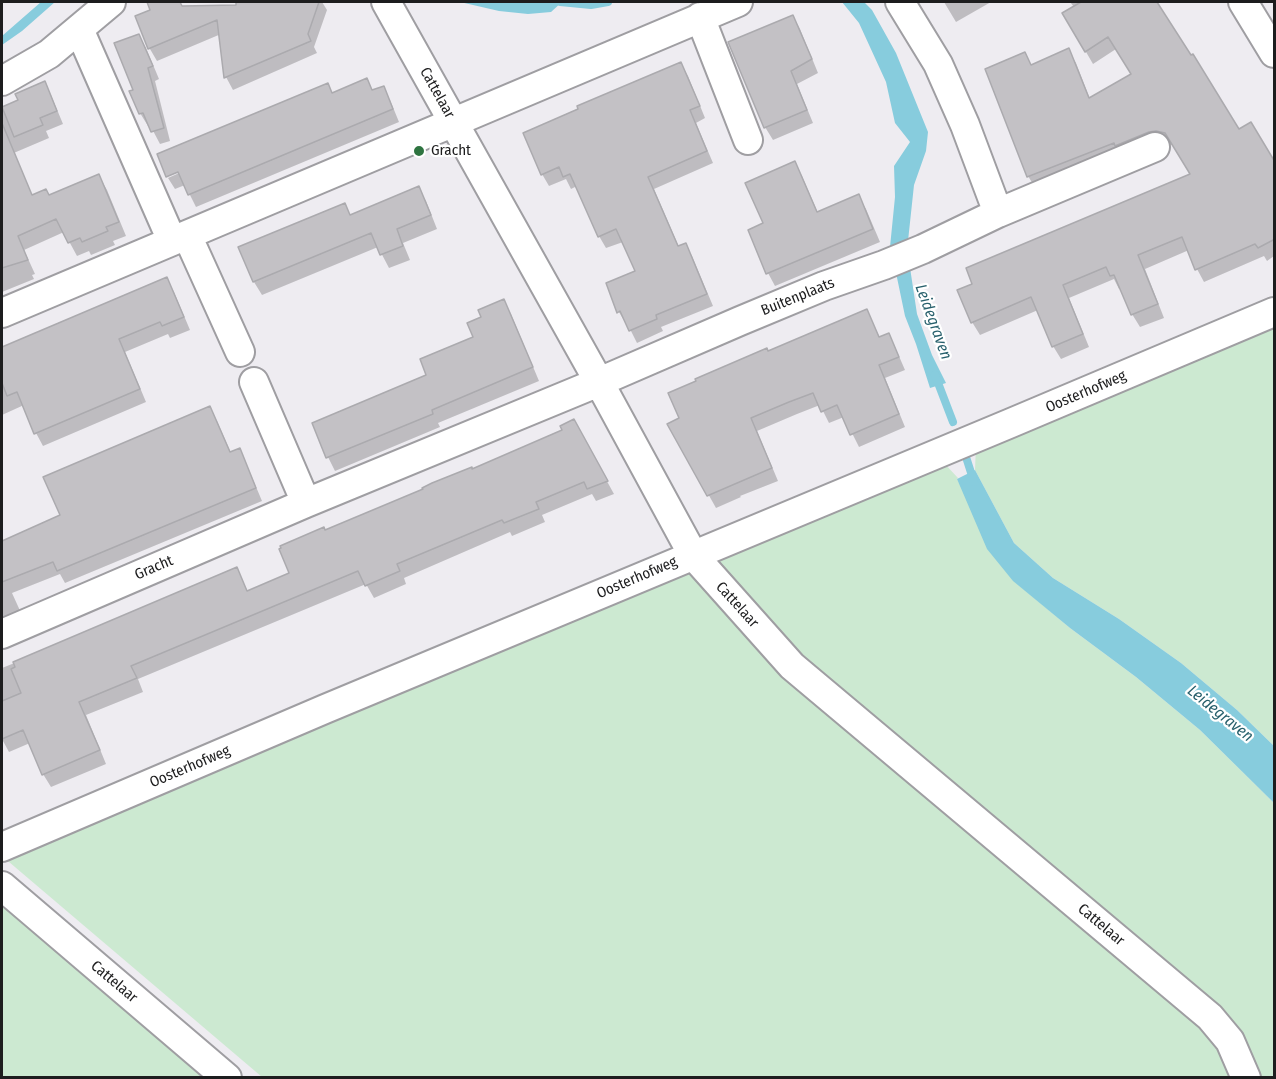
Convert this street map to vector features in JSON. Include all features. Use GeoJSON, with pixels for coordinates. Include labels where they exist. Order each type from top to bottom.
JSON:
{"type":"FeatureCollection","features":[{"type":"Feature","properties":{"kind":"street"},"geometry":{"type":"LineString","coordinates":[[2,81],[49,54],[111,2]]}},
{"type":"Feature","properties":{"kind":"street"},"geometry":{"type":"LineString","coordinates":[[2,313],[738,2]]}},
{"type":"Feature","properties":{"kind":"street"},"geometry":{"type":"LineString","coordinates":[[900,2],[938,64],[965,125],[998,213]]}},
{"type":"Feature","properties":{"kind":"street"},"geometry":{"type":"LineString","coordinates":[[1243,2],[1275,53]]}},
{"type":"Feature","properties":{"kind":"street","name":"Cattelaar"},"geometry":{"type":"LineString","coordinates":[[386,3],[599,382],[693,555],[792,666],[1210,1017],[1230,1041],[1246,1077]]}},
{"type":"Feature","properties":{"kind":"street"},"geometry":{"type":"LineString","coordinates":[[700,17],[748,140]]}},
{"type":"Feature","properties":{"kind":"street"},"geometry":{"type":"LineString","coordinates":[[79,29],[180,238],[240,352]]}},
{"type":"Feature","properties":{"kind":"street","name":"Buitenplaats"},"geometry":{"type":"LineString","coordinates":[[599,382],[824,286],[923,249],[998,213],[1155,147]]}},
{"type":"Feature","properties":{"kind":"street","name":"Oosterhofweg"},"geometry":{"type":"LineString","coordinates":[[2,847],[335,705],[1275,312]]}},
{"type":"Feature","properties":{"kind":"street"},"geometry":{"type":"LineString","coordinates":[[254,382],[306,503]]}},
{"type":"Feature","properties":{"kind":"street","name":"Gracht"},"geometry":{"type":"LineString","coordinates":[[2,634],[306,503],[599,382]]}},
{"type":"Feature","properties":{"kind":"street","name":"Cattelaar"},"geometry":{"type":"LineString","coordinates":[[2,886],[227,1077]]}},
{"type":"Feature","properties":{"kind":"green space"},"geometry":{"type":"Polygon","coordinates":[[[1274,325],[1274,746],[1237,710],[1181,663],[1119,619],[1053,578],[1014,543],[975,470],[976,445],[1274,325]]]}},
{"type":"Feature","properties":{"kind":"green space"},"geometry":{"type":"Polygon","coordinates":[[[943,462],[958,478],[1014,581],[1200,730],[1274,803],[1274,1077],[262,1077],[2,856],[943,462]]]}},
{"type":"Feature","properties":{"kind":"green space"},"geometry":{"type":"Polygon","coordinates":[[[2,902],[209,1077],[2,1077],[2,902]]]}},
{"type":"Feature","properties":{"kind":"water"},"geometry":{"type":"Polygon","coordinates":[[[41,2],[55,2],[2,45],[2,36],[41,2]]]}},
{"type":"Feature","properties":{"kind":"water"},"geometry":{"type":"Polygon","coordinates":[[[460,2],[562,2],[551,12],[528,14],[499,11],[460,2]]]}},
{"type":"Feature","properties":{"kind":"water"},"geometry":{"type":"Polygon","coordinates":[[[842,2],[864,2],[872,10],[896,53],[928,132],[926,151],[914,185],[908,241],[890,247],[895,197],[894,166],[910,142],[895,123],[886,82],[859,23],[842,2]]]}},
{"type":"Feature","properties":{"kind":"water"},"geometry":{"type":"Polygon","coordinates":[[[909,261],[917,314],[932,355],[946,383],[930,388],[905,316],[895,268],[909,261]]]}},
{"type":"Feature","properties":{"kind":"water"},"geometry":{"type":"Polygon","coordinates":[[[975,470],[1014,543],[1053,578],[1119,619],[1181,663],[1237,710],[1274,746],[1274,803],[1200,730],[1013,581],[987,549],[957,479],[975,470]]]}},
{"type":"Feature","properties":{"kind":"building"},"geometry":{"type":"Polygon","coordinates":[[[147,2],[180,2],[182,6],[236,5],[236,2],[319,2],[308,34],[311,41],[224,78],[217,20],[148,49],[135,16],[150,10],[147,2]]]}},
{"type":"Feature","properties":{"kind":"building"},"geometry":{"type":"Polygon","coordinates":[[[1081,2],[1157,2],[1191,55],[1193,54],[1239,129],[1251,122],[1275,162],[1275,239],[1258,248],[1255,244],[1195,270],[1182,237],[1138,255],[1158,304],[1131,315],[1114,275],[1110,276],[1106,267],[1063,285],[1083,334],[1052,347],[1031,297],[971,323],[957,290],[972,284],[966,268],[1190,174],[1165,133],[1156,131],[1115,146],[1114,143],[1027,177],[985,69],[1025,52],[1031,65],[1069,48],[1089,98],[1131,74],[1108,37],[1085,52],[1062,13],[1081,2]]]}},
{"type":"Feature","properties":{"kind":"building"},"geometry":{"type":"Polygon","coordinates":[[[793,15],[812,59],[791,71],[807,110],[764,128],[728,42],[793,15]]]}},
{"type":"Feature","properties":{"kind":"building"},"geometry":{"type":"Polygon","coordinates":[[[139,34],[153,66],[148,68],[164,128],[151,132],[143,113],[139,114],[129,91],[133,90],[114,43],[139,34]]]}},
{"type":"Feature","properties":{"kind":"building"},"geometry":{"type":"Polygon","coordinates":[[[681,62],[700,106],[690,110],[707,151],[648,177],[678,246],[686,243],[707,294],[656,315],[657,319],[629,331],[620,311],[617,313],[606,283],[635,271],[616,229],[598,237],[570,174],[563,177],[559,167],[541,175],[523,133],[578,109],[577,106],[681,62]]]}},
{"type":"Feature","properties":{"kind":"building"},"geometry":{"type":"Polygon","coordinates":[[[367,78],[372,90],[384,86],[393,109],[188,195],[178,172],[166,177],[157,154],[328,83],[332,93],[367,78]]]}},
{"type":"Feature","properties":{"kind":"building"},"geometry":{"type":"Polygon","coordinates":[[[45,81],[57,111],[40,118],[43,125],[14,137],[2,107],[18,100],[15,94],[45,81]]]}},
{"type":"Feature","properties":{"kind":"building"},"geometry":{"type":"Polygon","coordinates":[[[2,123],[32,195],[46,189],[49,195],[99,174],[119,222],[106,227],[108,231],[82,242],[80,238],[68,243],[56,219],[18,236],[28,260],[2,268],[2,123]]]}},
{"type":"Feature","properties":{"kind":"building"},"geometry":{"type":"Polygon","coordinates":[[[795,161],[817,212],[859,194],[873,229],[766,274],[748,230],[763,223],[745,183],[795,161]]]}},
{"type":"Feature","properties":{"kind":"building"},"geometry":{"type":"Polygon","coordinates":[[[419,186],[431,215],[397,229],[403,246],[380,255],[371,233],[253,282],[238,247],[345,203],[350,215],[419,186]]]}},
{"type":"Feature","properties":{"kind":"building"},"geometry":{"type":"Polygon","coordinates":[[[167,277],[184,317],[162,326],[160,322],[119,339],[140,389],[34,434],[17,392],[7,396],[2,383],[2,347],[167,277]]]}},
{"type":"Feature","properties":{"kind":"building"},"geometry":{"type":"Polygon","coordinates":[[[504,299],[533,367],[432,410],[433,414],[326,458],[312,423],[426,375],[420,359],[473,337],[467,323],[481,317],[478,310],[504,299]]]}},
{"type":"Feature","properties":{"kind":"building"},"geometry":{"type":"Polygon","coordinates":[[[867,309],[879,337],[889,333],[899,357],[879,365],[899,414],[850,435],[837,405],[821,412],[813,393],[751,418],[772,468],[707,496],[667,424],[679,418],[668,393],[767,348],[768,351],[867,309]]]}},
{"type":"Feature","properties":{"kind":"building"},"geometry":{"type":"Polygon","coordinates":[[[210,406],[230,452],[240,448],[256,488],[57,571],[53,562],[2,582],[2,541],[60,515],[43,477],[210,406]]]}},
{"type":"Feature","properties":{"kind":"building"},"geometry":{"type":"Polygon","coordinates":[[[574,419],[608,481],[587,489],[584,482],[536,502],[539,509],[504,523],[502,520],[397,564],[400,571],[365,586],[358,571],[131,666],[137,678],[79,702],[100,750],[42,775],[23,730],[2,739],[2,701],[21,693],[11,669],[15,667],[13,662],[237,567],[247,591],[289,573],[279,549],[280,546],[324,527],[325,530],[472,467],[472,469],[562,430],[560,426],[574,419]]]}},
{"type":"Feature","properties":{"kind":"waterway","name":"Leidegraven"},"geometry":{"type":"LineString","coordinates":[[560,2],[591,5],[608,2]]}},
{"type":"Feature","properties":{"kind":"waterway","name":"Leidegraven"},"geometry":{"type":"LineString","coordinates":[[935,375],[953,422]]}},
{"type":"Feature","properties":{"kind":"waterway","name":"Leidegraven"},"geometry":{"type":"LineString","coordinates":[[966,457],[974,482]]}},
{"type":"Feature","properties":{"kind":"place","name":"Gracht"},"geometry":{"type":"Point","coordinates":[419,151]}}]}
